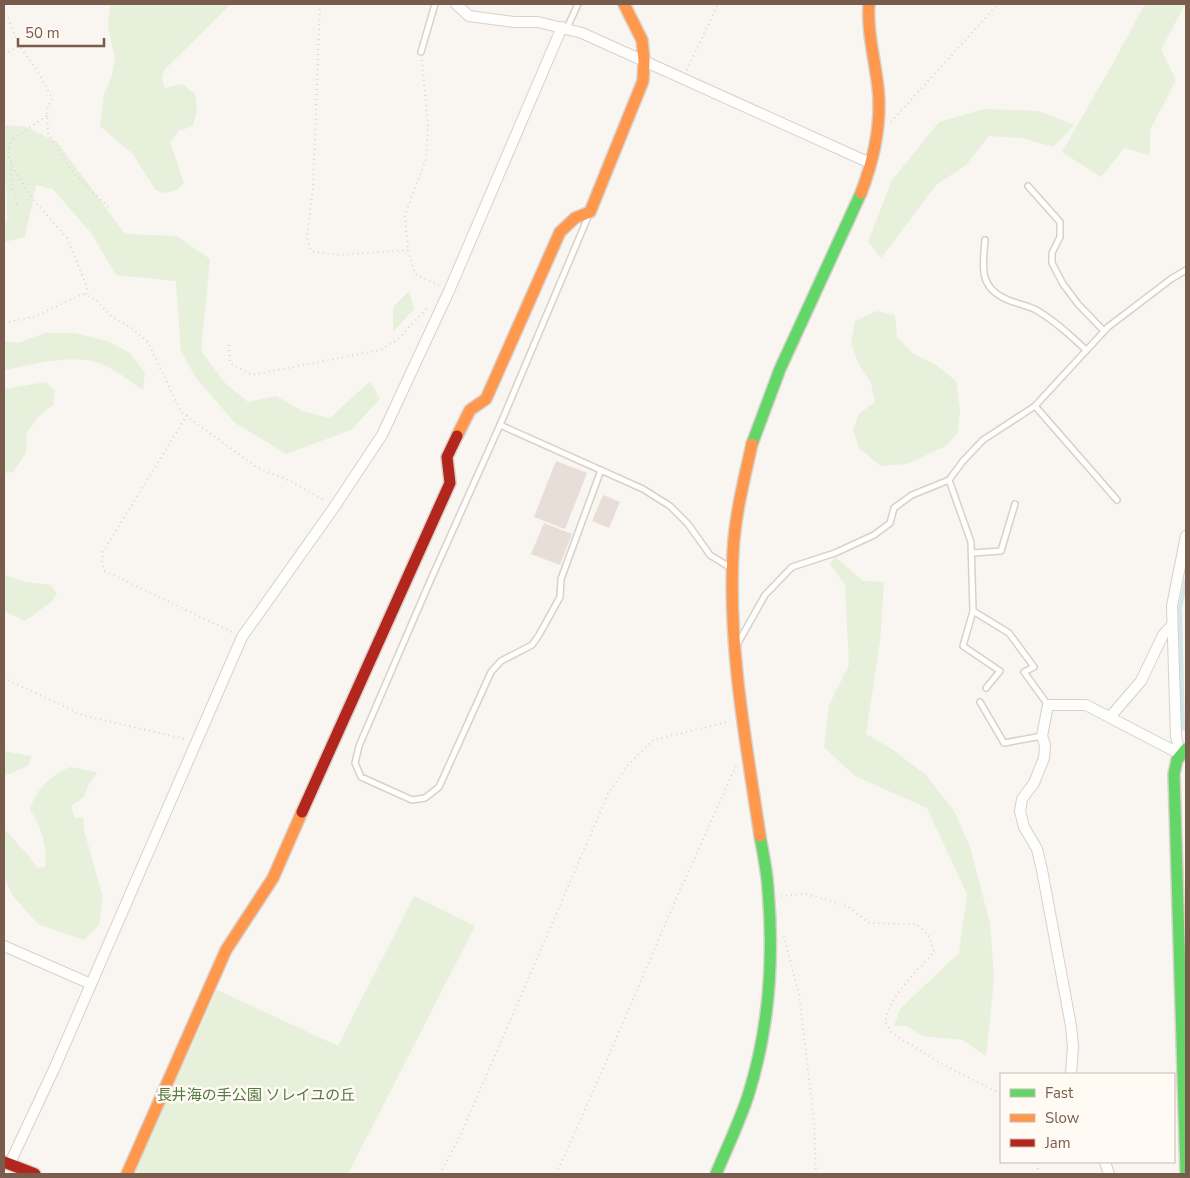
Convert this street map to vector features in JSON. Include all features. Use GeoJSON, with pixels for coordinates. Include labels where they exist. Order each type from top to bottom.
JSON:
{"type":"FeatureCollection","features":[{"type":"Feature","properties":{"kind":"street"},"geometry":{"type":"LineString","coordinates":[[456,4],[469,16],[514,22],[538,22],[582,33],[870,163]]}},
{"type":"Feature","properties":{"kind":"street"},"geometry":{"type":"LineString","coordinates":[[127,1174],[226,950],[273,878],[450,483],[447,457],[470,410],[486,399],[560,232],[574,218],[590,212],[643,81],[644,60],[642,40],[624,4]]}},
{"type":"Feature","properties":{"kind":"street"},"geometry":{"type":"LineString","coordinates":[[716,1174],[748,1097],[767,1013],[769,979],[770,923],[768,897],[734,650],[732,568],[742,488],[753,442],[769,395],[856,206],[875,149],[878,124],[878,90],[869,41],[869,4]]}},
{"type":"Feature","properties":{"kind":"street"},"geometry":{"type":"LineString","coordinates":[[35,1174],[7,1163],[55,1067],[242,637],[382,436],[393,407],[449,291],[564,28]]}},
{"type":"Feature","properties":{"kind":"street"},"geometry":{"type":"LineString","coordinates":[[1183,752],[1176,736],[1172,606],[1186,536]]}},
{"type":"Feature","properties":{"kind":"street"},"geometry":{"type":"LineString","coordinates":[[1110,718],[1141,681],[1163,635],[1172,624]]}},
{"type":"Feature","properties":{"kind":"street"},"geometry":{"type":"LineString","coordinates":[[1071,1073],[1073,1047],[1071,1026],[1042,870],[1037,849],[1024,827],[1020,811],[1022,799],[1034,784],[1044,758],[1045,745],[1042,736],[1048,706],[1086,705],[1183,752]]}},
{"type":"Feature","properties":{"kind":"street"},"geometry":{"type":"LineString","coordinates":[[1183,752],[1175,766],[1174,774],[1186,1174]]}},
{"type":"Feature","properties":{"kind":"street"},"geometry":{"type":"LineString","coordinates":[[4,946],[91,984]]}},
{"type":"Feature","properties":{"kind":"lane"},"geometry":{"type":"LineString","coordinates":[[422,52],[435,4]]}},
{"type":"Feature","properties":{"kind":"lane"},"geometry":{"type":"LineString","coordinates":[[564,28],[578,4]]}},
{"type":"Feature","properties":{"kind":"lane"},"geometry":{"type":"LineString","coordinates":[[1028,186],[1060,222],[1060,237],[1052,253],[1052,263],[1063,284],[1078,304],[1104,331]]}},
{"type":"Feature","properties":{"kind":"lane"},"geometry":{"type":"LineString","coordinates":[[590,212],[500,425],[360,746],[355,763],[361,777],[412,800],[425,798],[439,787],[491,672],[501,661],[532,645],[560,597],[561,579],[601,470]]}},
{"type":"Feature","properties":{"kind":"lane"},"geometry":{"type":"LineString","coordinates":[[985,240],[982,270],[990,290],[1004,299],[1037,310],[1067,332],[1086,350]]}},
{"type":"Feature","properties":{"kind":"lane"},"geometry":{"type":"LineString","coordinates":[[734,650],[765,595],[792,567],[835,553],[874,535],[890,523],[894,508],[912,495],[949,480],[963,461],[983,440],[1035,406],[1104,331],[1171,279],[1186,270]]}},
{"type":"Feature","properties":{"kind":"lane"},"geometry":{"type":"LineString","coordinates":[[1035,406],[1117,500]]}},
{"type":"Feature","properties":{"kind":"lane"},"geometry":{"type":"LineString","coordinates":[[500,425],[643,489],[670,506],[688,524],[710,556],[732,568]]}},
{"type":"Feature","properties":{"kind":"lane"},"geometry":{"type":"LineString","coordinates":[[949,480],[971,542],[972,553],[973,611],[963,646],[1000,672],[986,688]]}},
{"type":"Feature","properties":{"kind":"lane"},"geometry":{"type":"LineString","coordinates":[[972,553],[1001,551],[1015,504]]}},
{"type":"Feature","properties":{"kind":"lane"},"geometry":{"type":"LineString","coordinates":[[973,611],[1009,633],[1034,667],[1024,672],[1048,706]]}},
{"type":"Feature","properties":{"kind":"lane"},"geometry":{"type":"LineString","coordinates":[[980,702],[1004,743],[1042,736]]}},
{"type":"Feature","properties":{"kind":"path"},"geometry":{"type":"LineString","coordinates":[[320,4],[313,187],[308,238],[311,251],[336,255],[408,250]]}},
{"type":"Feature","properties":{"kind":"path"},"geometry":{"type":"LineString","coordinates":[[684,78],[718,4]]}},
{"type":"Feature","properties":{"kind":"path"},"geometry":{"type":"LineString","coordinates":[[889,124],[998,4]]}},
{"type":"Feature","properties":{"kind":"path"},"geometry":{"type":"LineString","coordinates":[[4,15],[8,18],[20,46],[38,72],[52,98],[47,109],[48,133],[72,171],[108,207]]}},
{"type":"Feature","properties":{"kind":"path"},"geometry":{"type":"LineString","coordinates":[[4,54],[20,46]]}},
{"type":"Feature","properties":{"kind":"path"},"geometry":{"type":"LineString","coordinates":[[422,52],[428,126],[426,159],[405,215],[408,250],[415,274],[449,291]]}},
{"type":"Feature","properties":{"kind":"path"},"geometry":{"type":"LineString","coordinates":[[18,207],[11,182],[11,162],[8,149],[14,138],[48,116]]}},
{"type":"Feature","properties":{"kind":"path"},"geometry":{"type":"LineString","coordinates":[[11,162],[36,203],[67,238],[87,287],[86,295]]}},
{"type":"Feature","properties":{"kind":"path"},"geometry":{"type":"LineString","coordinates":[[4,323],[33,317],[83,294],[95,299],[112,317],[134,329],[148,342],[181,412],[256,467],[288,480],[335,506]]}},
{"type":"Feature","properties":{"kind":"path"},"geometry":{"type":"LineString","coordinates":[[229,345],[230,363],[252,375],[380,350],[398,338],[432,302]]}},
{"type":"Feature","properties":{"kind":"path"},"geometry":{"type":"LineString","coordinates":[[187,415],[103,552],[102,564],[105,571],[242,637]]}},
{"type":"Feature","properties":{"kind":"path"},"geometry":{"type":"LineString","coordinates":[[4,678],[82,715],[197,741]]}},
{"type":"Feature","properties":{"kind":"path"},"geometry":{"type":"LineString","coordinates":[[440,1174],[464,1125],[608,794],[628,765],[653,740],[743,718]]}},
{"type":"Feature","properties":{"kind":"path"},"geometry":{"type":"LineString","coordinates":[[556,1174],[728,781],[747,750]]}},
{"type":"Feature","properties":{"kind":"path"},"geometry":{"type":"LineString","coordinates":[[768,897],[805,894],[849,907],[869,923],[916,924],[929,936],[934,952],[898,992],[887,1010],[885,1022],[892,1032],[940,1063],[1000,1093]]}},
{"type":"Feature","properties":{"kind":"path"},"geometry":{"type":"LineString","coordinates":[[770,923],[783,933],[799,994],[814,1121],[816,1174]]}},
{"type":"Feature","properties":{"kind":"green space"},"geometry":{"type":"Polygon","coordinates":[[[231,4],[164,70],[162,79],[165,88],[182,84],[195,94],[197,109],[193,126],[179,131],[170,142],[184,183],[177,190],[164,193],[156,190],[132,153],[100,126],[104,94],[112,76],[115,58],[108,26],[110,5],[231,4]]]}},
{"type":"Feature","properties":{"kind":"green space"},"geometry":{"type":"Polygon","coordinates":[[[1145,4],[1185,4],[1161,50],[1176,80],[1150,130],[1150,155],[1124,148],[1101,177],[1062,152],[1145,4]]]}},
{"type":"Feature","properties":{"kind":"green space"},"geometry":{"type":"Polygon","coordinates":[[[984,109],[1039,111],[1074,125],[1053,147],[1023,138],[989,136],[966,165],[936,185],[881,258],[868,242],[892,180],[939,122],[984,109]]]}},
{"type":"Feature","properties":{"kind":"green space"},"geometry":{"type":"Polygon","coordinates":[[[4,125],[26,127],[57,142],[125,234],[177,236],[210,259],[201,351],[225,383],[248,402],[276,396],[302,411],[330,418],[370,381],[380,399],[351,430],[286,454],[234,422],[196,378],[181,351],[176,281],[116,275],[91,233],[53,189],[36,185],[25,237],[4,242],[4,225],[7,221],[6,183],[4,180],[4,125]]]}},
{"type":"Feature","properties":{"kind":"green space"},"geometry":{"type":"Polygon","coordinates":[[[409,291],[414,309],[393,332],[393,307],[409,291]]]}},
{"type":"Feature","properties":{"kind":"green space"},"geometry":{"type":"Polygon","coordinates":[[[877,311],[895,315],[897,337],[912,353],[936,365],[956,381],[960,410],[958,432],[946,446],[907,464],[881,466],[859,448],[853,430],[859,414],[875,402],[871,383],[859,365],[851,343],[855,321],[877,311]]]}},
{"type":"Feature","properties":{"kind":"green space"},"geometry":{"type":"Polygon","coordinates":[[[45,333],[75,333],[107,341],[130,353],[145,373],[143,390],[108,367],[86,360],[50,361],[4,370],[4,341],[18,343],[45,333]]]}},
{"type":"Feature","properties":{"kind":"green space"},"geometry":{"type":"Polygon","coordinates":[[[46,382],[55,391],[53,405],[38,417],[27,433],[26,453],[13,472],[4,473],[4,389],[46,382]]]}},
{"type":"Feature","properties":{"kind":"green space"},"geometry":{"type":"Polygon","coordinates":[[[835,557],[863,581],[884,582],[880,641],[866,734],[890,748],[926,775],[954,811],[970,847],[990,923],[994,980],[986,1056],[963,1040],[923,1036],[906,1026],[894,1026],[900,1009],[959,953],[967,894],[927,808],[855,776],[824,747],[829,705],[849,665],[845,585],[830,564],[835,557]]]}},
{"type":"Feature","properties":{"kind":"green space"},"geometry":{"type":"Polygon","coordinates":[[[4,575],[26,582],[51,585],[57,594],[51,602],[25,621],[4,611],[4,575]]]}},
{"type":"Feature","properties":{"kind":"green space"},"geometry":{"type":"Polygon","coordinates":[[[4,751],[32,756],[28,766],[4,776],[4,751]]]}},
{"type":"Feature","properties":{"kind":"green space"},"geometry":{"type":"Polygon","coordinates":[[[70,767],[97,772],[89,784],[84,797],[71,806],[75,818],[83,817],[84,830],[103,898],[99,925],[84,940],[38,924],[13,896],[4,878],[4,829],[28,855],[37,868],[45,867],[43,837],[30,810],[36,796],[45,784],[56,774],[70,767]]]}},
{"type":"Feature","properties":{"kind":"green space","name":"長井海の手公園 ソレイユの丘"},"geometry":{"type":"Polygon","coordinates":[[[414,896],[475,926],[348,1174],[134,1174],[217,990],[338,1046],[414,896]]]}},
{"type":"Feature","properties":{"kind":"building"},"geometry":{"type":"Polygon","coordinates":[[[556,461],[587,473],[565,529],[534,517],[556,461]]]}},
{"type":"Feature","properties":{"kind":"building"},"geometry":{"type":"Polygon","coordinates":[[[603,495],[620,502],[609,528],[592,521],[603,495]]]}},
{"type":"Feature","properties":{"kind":"building"},"geometry":{"type":"Polygon","coordinates":[[[544,523],[572,534],[560,565],[531,554],[544,523]]]}},
{"type":"Feature","properties":{"kind":"waterway"},"geometry":{"type":"LineString","coordinates":[[1183,729],[1180,608],[1186,580]]}},
{"type":"Feature","properties":{"kind":"traffic: fast"},"geometry":{"type":"LineString","coordinates":[[752,444],[780,369],[861,193]]}},
{"type":"Feature","properties":{"kind":"traffic: fast"},"geometry":{"type":"LineString","coordinates":[[1186,749],[1177,760],[1174,774],[1186,1174]]}},
{"type":"Feature","properties":{"kind":"traffic: fast"},"geometry":{"type":"LineString","coordinates":[[716,1174],[748,1096],[761,1046],[765,1020],[770,967],[770,915],[767,876],[760,836]]}},
{"type":"Feature","properties":{"kind":"traffic: slow"},"geometry":{"type":"LineString","coordinates":[[457,436],[470,410],[486,399],[560,232],[575,218],[590,212],[643,81],[644,60],[642,40],[624,4]]}},
{"type":"Feature","properties":{"kind":"traffic: slow"},"geometry":{"type":"LineString","coordinates":[[861,193],[870,167],[879,115],[878,88],[869,25],[869,4]]}},
{"type":"Feature","properties":{"kind":"traffic: slow"},"geometry":{"type":"LineString","coordinates":[[752,444],[736,525],[732,588],[739,695],[760,836]]}},
{"type":"Feature","properties":{"kind":"traffic: slow"},"geometry":{"type":"LineString","coordinates":[[127,1174],[226,950],[273,878],[302,812]]}},
{"type":"Feature","properties":{"kind":"traffic: jam"},"geometry":{"type":"LineString","coordinates":[[302,812],[450,483],[447,457],[457,436]]}},
{"type":"Feature","properties":{"kind":"traffic: jam"},"geometry":{"type":"LineString","coordinates":[[4,1162],[35,1174]]}}]}
